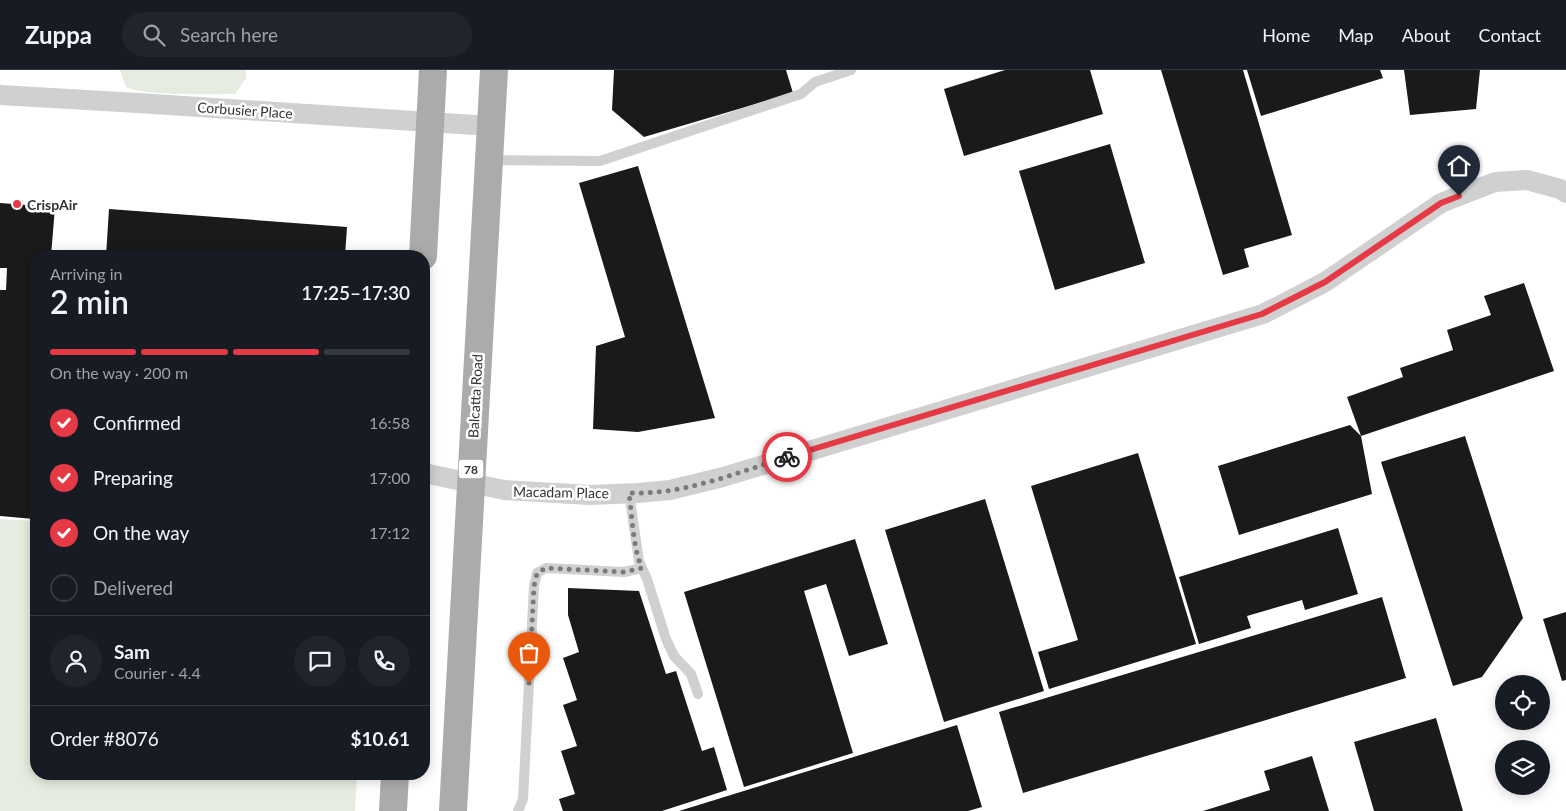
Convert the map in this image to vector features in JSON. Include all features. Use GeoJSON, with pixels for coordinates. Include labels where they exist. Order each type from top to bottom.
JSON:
{"type":"FeatureCollection","features":[{"type":"Feature","properties":{"kind":"main road"},"geometry":{"type":"LineString","coordinates":[[423,250],[433,70]]}},
{"type":"Feature","properties":{"kind":"main road","name":"Balcatta Road"},"geometry":{"type":"LineString","coordinates":[[453,811],[494,70]]}},
{"type":"Feature","properties":{"kind":"main road"},"geometry":{"type":"LineString","coordinates":[[393,811],[395,780]]}},
{"type":"Feature","properties":{"kind":"street","name":"Corbusier Place"},"geometry":{"type":"LineString","coordinates":[[0,95],[490,126]]}},
{"type":"Feature","properties":{"kind":"street","name":"Macadam Place"},"geometry":{"type":"LineString","coordinates":[[430,474],[504,490],[590,495],[670,490],[723,477],[1262,314],[1325,282],[1441,203],[1494,182],[1527,180],[1560,189],[1566,193]]}},
{"type":"Feature","properties":{"kind":"lane"},"geometry":{"type":"LineString","coordinates":[[488,160],[600,161],[800,94],[815,82],[851,70]]}},
{"type":"Feature","properties":{"kind":"lane"},"geometry":{"type":"LineString","coordinates":[[629,493],[639,561],[666,639],[674,656],[691,674],[698,694]]}},
{"type":"Feature","properties":{"kind":"lane"},"geometry":{"type":"LineString","coordinates":[[518,811],[523,799],[534,586],[537,573],[546,568],[624,572],[642,568]]}},
{"type":"Feature","properties":{"kind":"shaded area"},"geometry":{"type":"Polygon","coordinates":[[[120,70],[246,70],[246,78],[235,94],[161,93],[134,90],[126,87],[120,70]]]}},
{"type":"Feature","properties":{"kind":"shaded area"},"geometry":{"type":"Polygon","coordinates":[[[0,519],[30,521],[30,780],[357,780],[355,811],[0,811],[0,519]]]}},
{"type":"Feature","properties":{"kind":"building"},"geometry":{"type":"Polygon","coordinates":[[[614,70],[786,70],[793,93],[644,137],[612,110],[614,70]]]}},
{"type":"Feature","properties":{"kind":"building"},"geometry":{"type":"Polygon","coordinates":[[[1005,70],[1090,70],[1103,114],[964,156],[944,89],[1005,70]]]}},
{"type":"Feature","properties":{"kind":"building"},"geometry":{"type":"Polygon","coordinates":[[[1161,70],[1243,70],[1292,235],[1244,249],[1249,267],[1223,275],[1161,70]]]}},
{"type":"Feature","properties":{"kind":"building"},"geometry":{"type":"Polygon","coordinates":[[[1247,70],[1380,70],[1383,78],[1261,116],[1247,70]]]}},
{"type":"Feature","properties":{"kind":"building"},"geometry":{"type":"Polygon","coordinates":[[[1404,70],[1480,70],[1476,109],[1410,115],[1404,70]]]}},
{"type":"Feature","properties":{"kind":"building"},"geometry":{"type":"Polygon","coordinates":[[[1110,144],[1145,263],[1055,290],[1019,171],[1110,144]]]}},
{"type":"Feature","properties":{"kind":"building"},"geometry":{"type":"Polygon","coordinates":[[[638,166],[715,418],[638,432],[593,429],[596,346],[625,337],[579,183],[638,166]]]}},
{"type":"Feature","properties":{"kind":"building"},"geometry":{"type":"Polygon","coordinates":[[[0,203],[55,207],[51,250],[30,250],[30,519],[0,516],[0,290],[6,290],[7,268],[0,268],[0,203]]]}},
{"type":"Feature","properties":{"kind":"building"},"geometry":{"type":"Polygon","coordinates":[[[109,209],[347,227],[345,250],[106,250],[109,209]]]}},
{"type":"Feature","properties":{"kind":"building"},"geometry":{"type":"Polygon","coordinates":[[[1524,283],[1554,371],[1361,436],[1347,397],[1403,377],[1400,368],[1453,350],[1447,330],[1491,315],[1484,296],[1524,283]]]}},
{"type":"Feature","properties":{"kind":"building"},"geometry":{"type":"Polygon","coordinates":[[[1350,425],[1361,436],[1372,494],[1239,535],[1218,466],[1350,425]]]}},
{"type":"Feature","properties":{"kind":"building"},"geometry":{"type":"Polygon","coordinates":[[[1465,436],[1523,618],[1482,677],[1453,686],[1381,462],[1465,436]]]}},
{"type":"Feature","properties":{"kind":"building"},"geometry":{"type":"Polygon","coordinates":[[[1138,453],[1196,644],[1049,689],[1038,652],[1078,640],[1031,486],[1138,453]]]}},
{"type":"Feature","properties":{"kind":"building"},"geometry":{"type":"Polygon","coordinates":[[[985,499],[1044,691],[944,722],[885,530],[985,499]]]}},
{"type":"Feature","properties":{"kind":"building"},"geometry":{"type":"Polygon","coordinates":[[[1338,528],[1358,594],[1305,610],[1302,600],[1247,616],[1251,628],[1199,644],[1179,577],[1338,528]]]}},
{"type":"Feature","properties":{"kind":"building"},"geometry":{"type":"Polygon","coordinates":[[[855,539],[888,644],[849,656],[826,584],[804,591],[853,753],[744,787],[684,592],[855,539]]]}},
{"type":"Feature","properties":{"kind":"building"},"geometry":{"type":"Polygon","coordinates":[[[568,588],[639,591],[666,674],[676,671],[702,751],[714,747],[727,790],[662,811],[563,811],[559,799],[575,794],[561,751],[577,746],[563,705],[577,700],[563,658],[579,652],[568,615],[568,588]]]}},
{"type":"Feature","properties":{"kind":"building"},"geometry":{"type":"Polygon","coordinates":[[[1382,597],[1406,678],[1023,793],[999,712],[1382,597]]]}},
{"type":"Feature","properties":{"kind":"building"},"geometry":{"type":"Polygon","coordinates":[[[1566,612],[1566,680],[1562,681],[1543,619],[1566,612]]]}},
{"type":"Feature","properties":{"kind":"building"},"geometry":{"type":"Polygon","coordinates":[[[1436,718],[1463,811],[1374,811],[1354,742],[1436,718]]]}},
{"type":"Feature","properties":{"kind":"building"},"geometry":{"type":"Polygon","coordinates":[[[957,725],[982,807],[968,811],[679,811],[957,725]]]}},
{"type":"Feature","properties":{"kind":"building"},"geometry":{"type":"Polygon","coordinates":[[[1312,756],[1329,811],[1203,811],[1270,790],[1264,771],[1312,756]]]}},
{"type":"Feature","properties":{"kind":"way so far"},"geometry":{"type":"LineString","coordinates":[[529,683],[534,586],[537,573],[546,568],[624,572],[642,568],[639,561],[629,493],[658,492],[684,487],[787,457]]}},
{"type":"Feature","properties":{"kind":"place","name":"CrispAir"},"geometry":{"type":"Point","coordinates":[17,204]}},
{"type":"Feature","properties":{"kind":"route"},"geometry":{"type":"LineString","coordinates":[[787,457],[1262,314],[1325,282],[1441,203],[1459,196]]}}]}
